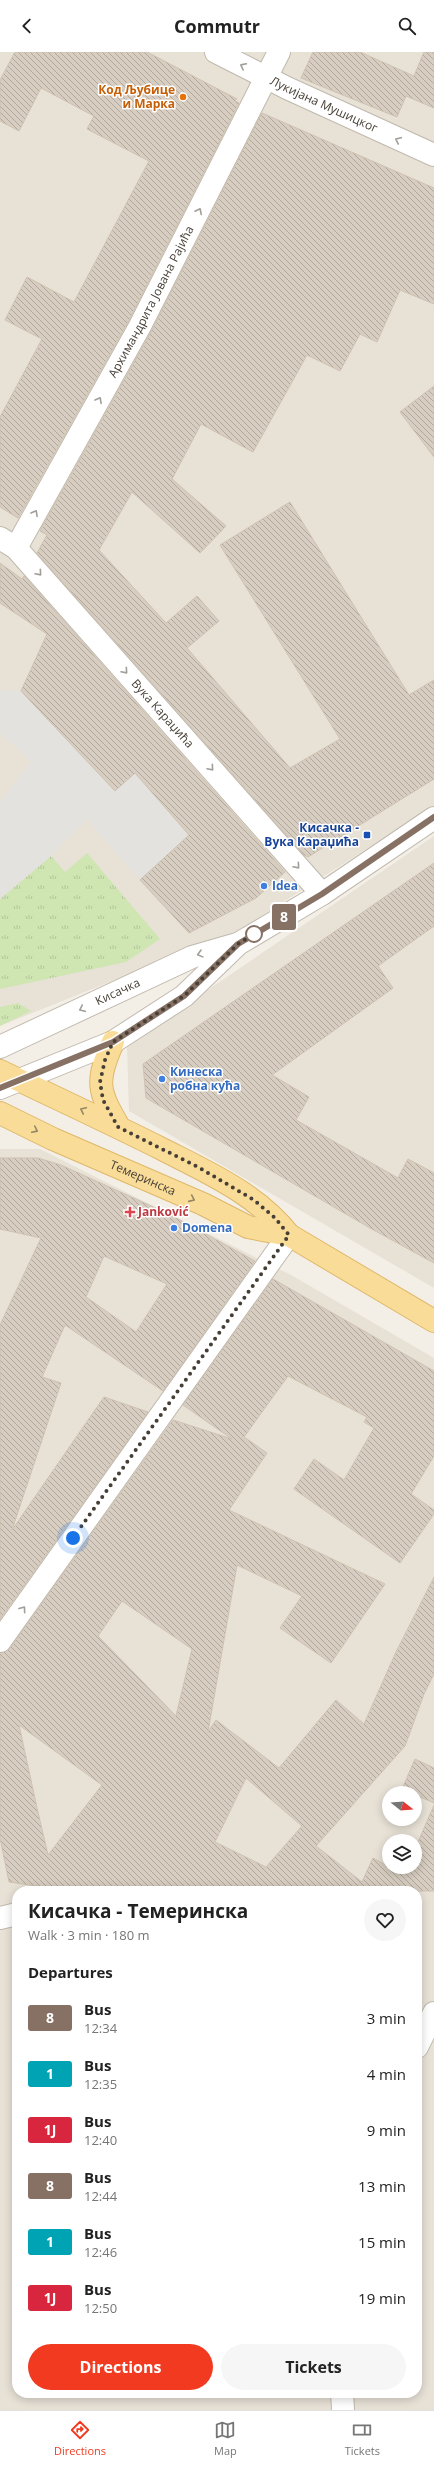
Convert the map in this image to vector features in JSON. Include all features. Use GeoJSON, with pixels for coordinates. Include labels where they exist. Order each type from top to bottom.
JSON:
{"type":"FeatureCollection","features":[{"type":"Feature","properties":{"kind":"main road"},"geometry":{"type":"LineString","coordinates":[[113,1042],[105,1060],[100,1082],[103,1100],[118,1127]]}},
{"type":"Feature","properties":{"kind":"main road","name":"Темеринска"},"geometry":{"type":"LineString","coordinates":[[6,1080],[118,1127],[198,1167],[254,1200],[275,1218],[289,1235]]}},
{"type":"Feature","properties":{"kind":"main road","name":"Темеринска"},"geometry":{"type":"LineString","coordinates":[[0,1113],[53,1139],[203,1204],[248,1227],[289,1235],[434,1321]]}},
{"type":"Feature","properties":{"kind":"street","name":"Лукијана Мушицког"},"geometry":{"type":"LineString","coordinates":[[216,52],[267,79],[434,156]]}},
{"type":"Feature","properties":{"kind":"street","name":"Архимандрита Јована Рајића"},"geometry":{"type":"LineString","coordinates":[[8,543],[140,326],[267,79],[279,52]]}},
{"type":"Feature","properties":{"kind":"street","name":"Вука Караџића"},"geometry":{"type":"LineString","coordinates":[[8,543],[322,894]]}},
{"type":"Feature","properties":{"kind":"street","name":"Кисачка"},"geometry":{"type":"LineString","coordinates":[[6,1080],[113,1042],[184,996],[238,944],[322,894],[434,818]]}},
{"type":"Feature","properties":{"kind":"street","name":"Кисачка"},"geometry":{"type":"LineString","coordinates":[[0,1047],[192,956],[238,944]]}},
{"type":"Feature","properties":{"kind":"street"},"geometry":{"type":"LineString","coordinates":[[0,1641],[289,1235]]}},
{"type":"Feature","properties":{"kind":"street"},"geometry":{"type":"LineString","coordinates":[[0,1918],[12,1915]]}},
{"type":"Feature","properties":{"kind":"street"},"geometry":{"type":"LineString","coordinates":[[422,2037],[434,2013]]}},
{"type":"Feature","properties":{"kind":"shaded area"},"geometry":{"type":"Polygon","coordinates":[[[0,52],[434,52],[434,806],[239,930],[0,1026],[0,52]]]}},
{"type":"Feature","properties":{"kind":"shaded area"},"geometry":{"type":"Polygon","coordinates":[[[0,691],[21,691],[115,791],[135,773],[201,849],[163,859],[140,880],[87,819],[51,856],[0,899],[0,803],[31,761],[0,733],[0,691]]]}},
{"type":"Feature","properties":{"kind":"shaded area"},"geometry":{"type":"Polygon","coordinates":[[[434,836],[434,1288],[129,1111],[127,1045],[434,836]]]}},
{"type":"Feature","properties":{"kind":"shaded area"},"geometry":{"type":"Polygon","coordinates":[[[0,1149],[40,1149],[291,1275],[434,1358],[434,2410],[0,2410],[0,1149]]]}},
{"type":"Feature","properties":{"kind":"green space"},"geometry":{"type":"Polygon","coordinates":[[[87,853],[160,939],[126,962],[0,989],[0,899],[51,856],[65,872],[87,853]]]}},
{"type":"Feature","properties":{"kind":"green space"},"geometry":{"type":"Polygon","coordinates":[[[18,1003],[31,1011],[0,1026],[0,1007],[18,1003]]]}},
{"type":"Feature","properties":{"kind":"building"},"geometry":{"type":"Polygon","coordinates":[[[15,52],[147,52],[237,99],[235,101],[239,103],[129,320],[18,518],[0,507],[0,417],[42,339],[5,320],[27,277],[74,302],[149,161],[87,129],[94,116],[41,88],[19,131],[0,121],[0,80],[15,52]]]}},
{"type":"Feature","properties":{"kind":"building"},"geometry":{"type":"Polygon","coordinates":[[[313,52],[360,52],[414,76],[424,52],[434,52],[434,108],[406,96],[397,117],[301,78],[313,52]]]}},
{"type":"Feature","properties":{"kind":"building"},"geometry":{"type":"Polygon","coordinates":[[[262,113],[434,188],[434,304],[400,290],[377,342],[360,334],[340,371],[307,355],[253,452],[201,424],[172,479],[226,526],[200,553],[132,492],[99,550],[166,623],[197,596],[219,621],[187,648],[290,768],[340,739],[220,545],[290,502],[409,695],[434,680],[434,779],[308,857],[304,855],[37,553],[47,535],[40,531],[151,332],[262,113]]]}},
{"type":"Feature","properties":{"kind":"building"},"geometry":{"type":"Polygon","coordinates":[[[434,386],[434,457],[400,412],[434,386]]]}},
{"type":"Feature","properties":{"kind":"building"},"geometry":{"type":"Polygon","coordinates":[[[0,563],[22,579],[24,576],[285,872],[256,898],[189,933],[140,880],[189,835],[135,773],[115,791],[21,691],[47,634],[0,603],[0,563]]]}},
{"type":"Feature","properties":{"kind":"building"},"geometry":{"type":"Polygon","coordinates":[[[434,863],[434,926],[378,966],[393,988],[272,1075],[309,1097],[296,1120],[398,1178],[408,1159],[434,1173],[434,1263],[370,1228],[146,1098],[143,1064],[434,863]]]}},
{"type":"Feature","properties":{"kind":"building"},"geometry":{"type":"Polygon","coordinates":[[[0,1158],[38,1158],[61,1165],[171,1215],[255,1261],[163,1391],[65,1325],[42,1377],[61,1383],[12,1530],[104,1397],[148,1412],[0,1619],[0,1325],[41,1238],[0,1229],[0,1158]],[[104,1256],[86,1297],[136,1332],[167,1284],[104,1256]]]}},
{"type":"Feature","properties":{"kind":"building"},"geometry":{"type":"Polygon","coordinates":[[[273,1279],[434,1371],[434,1456],[411,1494],[434,1510],[434,1514],[400,1563],[294,1489],[314,1459],[344,1480],[374,1428],[364,1422],[367,1417],[288,1376],[244,1437],[267,1453],[229,1510],[385,1584],[331,1663],[280,1628],[302,1596],[237,1565],[208,1732],[216,1720],[279,1768],[336,1700],[364,1724],[396,1652],[434,1577],[434,1674],[424,1694],[405,1746],[316,1846],[362,1882],[373,1858],[382,1863],[382,1874],[422,1874],[421,1834],[434,1805],[434,1891],[422,1891],[422,1886],[37,1886],[9,1882],[0,1838],[0,1653],[10,1648],[173,1420],[232,1439],[183,1405],[273,1279]],[[122,1601],[98,1636],[176,1716],[192,1649],[122,1601]],[[19,1725],[48,1855],[102,1785],[19,1725]],[[246,1778],[215,1842],[266,1867],[302,1826],[246,1778]]]}},
{"type":"Feature","properties":{"kind":"building"},"geometry":{"type":"Polygon","coordinates":[[[415,1759],[434,1768],[434,1803],[422,1798],[422,1786],[403,1786],[415,1759]]]}},
{"type":"Feature","properties":{"kind":"bus line","name":"8"},"geometry":{"type":"LineString","coordinates":[[0,1088],[70,1061],[113,1042],[184,996],[238,944],[322,894],[434,817]]}},
{"type":"Feature","properties":{"kind":"place","name":"Код Љубице и Марка"},"geometry":{"type":"Point","coordinates":[183,97]}},
{"type":"Feature","properties":{"kind":"place","name":"Кисачка - Вука Караџића"},"geometry":{"type":"Point","coordinates":[367,835]}},
{"type":"Feature","properties":{"kind":"place","name":"Idea"},"geometry":{"type":"Point","coordinates":[264,886]}},
{"type":"Feature","properties":{"kind":"place","name":"Кинеска робна кућа"},"geometry":{"type":"Point","coordinates":[162,1079]}},
{"type":"Feature","properties":{"kind":"place","name":"Janković"},"geometry":{"type":"Point","coordinates":[130,1212]}},
{"type":"Feature","properties":{"kind":"place","name":"Domena"},"geometry":{"type":"Point","coordinates":[174,1228]}},
{"type":"Feature","properties":{"kind":"route"},"geometry":{"type":"LineString","coordinates":[[73,1538],[289,1235],[275,1218],[254,1200],[198,1167],[118,1127],[103,1100],[100,1082],[105,1060],[113,1042],[184,996],[238,944],[256,933],[254,934]]}}]}
